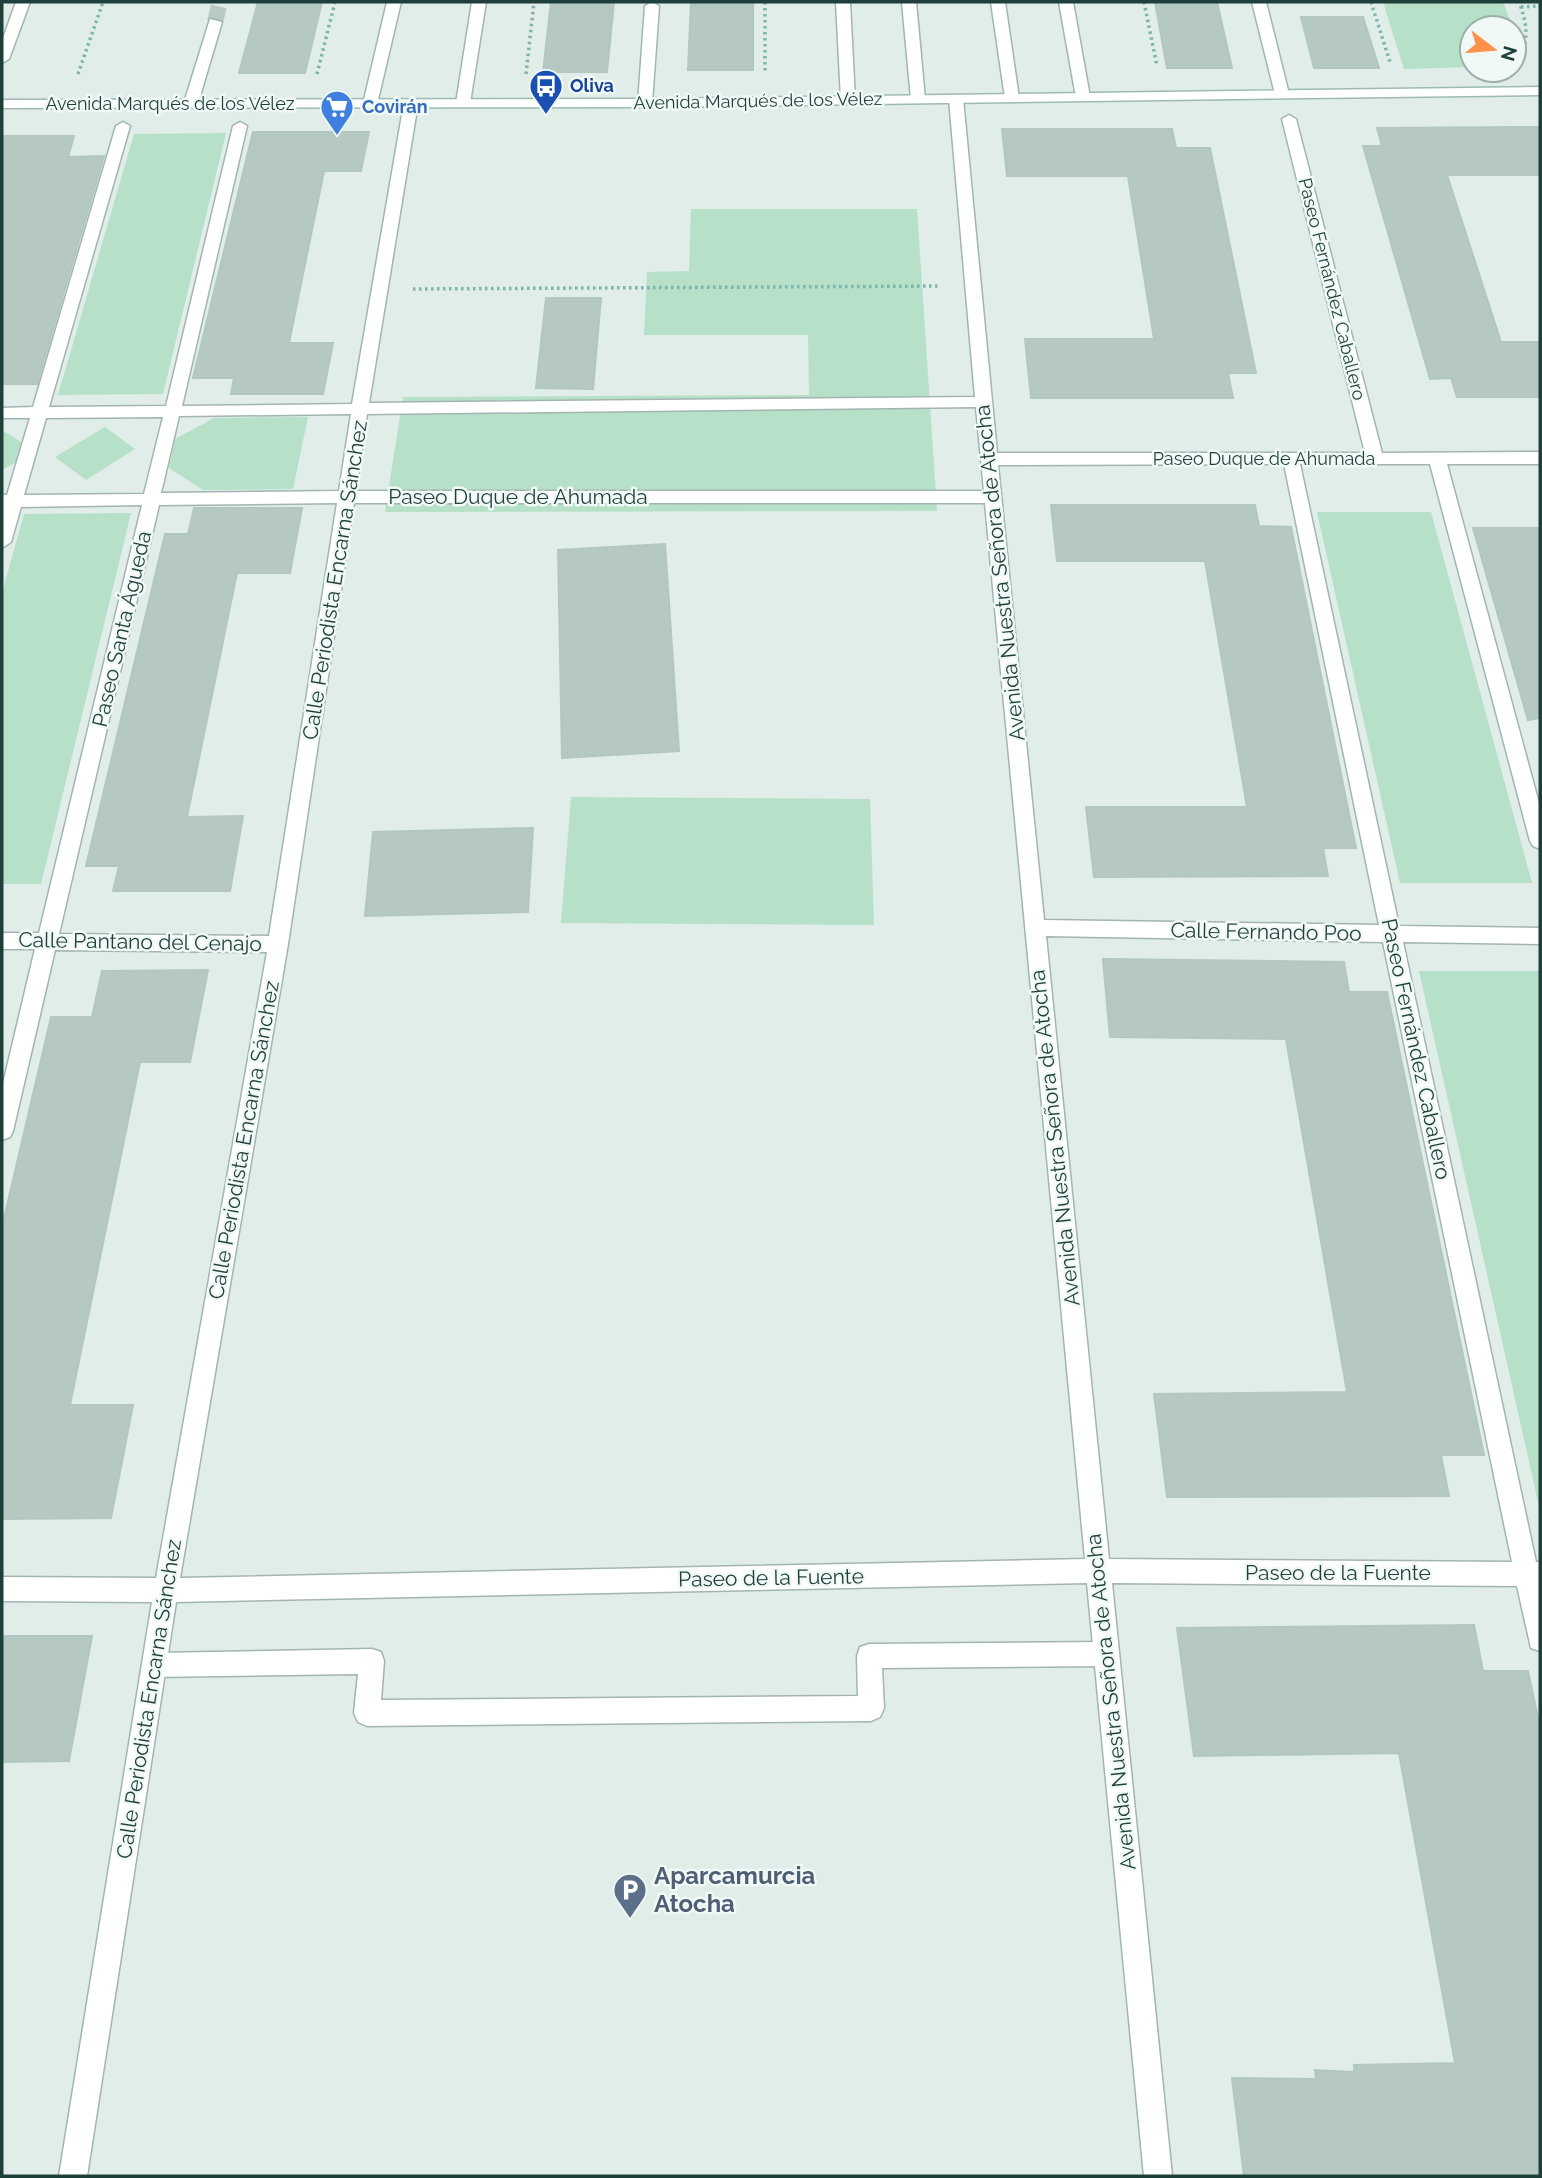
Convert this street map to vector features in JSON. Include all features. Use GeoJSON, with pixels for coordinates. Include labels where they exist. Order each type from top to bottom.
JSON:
{"type":"FeatureCollection","features":[{"type":"Feature","properties":{"kind":"street"},"geometry":{"type":"LineString","coordinates":[[2,59],[23,2]]}},
{"type":"Feature","properties":{"kind":"street"},"geometry":{"type":"LineString","coordinates":[[370,104],[394,2]]}},
{"type":"Feature","properties":{"kind":"street"},"geometry":{"type":"LineString","coordinates":[[463,103],[479,2]]}},
{"type":"Feature","properties":{"kind":"street"},"geometry":{"type":"LineString","coordinates":[[843,2],[848,100]]}},
{"type":"Feature","properties":{"kind":"street"},"geometry":{"type":"LineString","coordinates":[[909,2],[918,99]]}},
{"type":"Feature","properties":{"kind":"street"},"geometry":{"type":"LineString","coordinates":[[998,2],[1012,98]]}},
{"type":"Feature","properties":{"kind":"street"},"geometry":{"type":"LineString","coordinates":[[1066,2],[1083,97]]}},
{"type":"Feature","properties":{"kind":"street"},"geometry":{"type":"LineString","coordinates":[[1259,2],[1282,94]]}},
{"type":"Feature","properties":{"kind":"street"},"geometry":{"type":"LineString","coordinates":[[645,103],[652,6]]}},
{"type":"Feature","properties":{"kind":"street"},"geometry":{"type":"LineString","coordinates":[[191,103],[215,22]]}},
{"type":"Feature","properties":{"kind":"street","name":"Avenida Marqués de los Vélez"},"geometry":{"type":"LineString","coordinates":[[1515,91],[1531,86],[1540,78]]}},
{"type":"Feature","properties":{"kind":"street","name":"Avenida Marqués de los Vélez"},"geometry":{"type":"LineString","coordinates":[[2,104],[645,103],[1540,91]]}},
{"type":"Feature","properties":{"kind":"street","name":"Avenida Nuestra Señora de Atocha"},"geometry":{"type":"LineString","coordinates":[[956,99],[983,402],[1158,2176]]}},
{"type":"Feature","properties":{"kind":"street","name":"Calle Periodista Encarna Sánchez"},"geometry":{"type":"LineString","coordinates":[[74,2176],[166,1590],[278,944],[378,289],[411,103]]}},
{"type":"Feature","properties":{"kind":"street","name":"Paseo Fernández Caballero"},"geometry":{"type":"LineString","coordinates":[[1289,119],[1375,459]]}},
{"type":"Feature","properties":{"kind":"street"},"geometry":{"type":"LineString","coordinates":[[2,542],[8,501],[40,413],[123,126]]}},
{"type":"Feature","properties":{"kind":"street","name":"Paseo Santa Águeda"},"geometry":{"type":"LineString","coordinates":[[2,1130],[240,126]]}},
{"type":"Feature","properties":{"kind":"street"},"geometry":{"type":"LineString","coordinates":[[2,413],[983,402]]}},
{"type":"Feature","properties":{"kind":"street","name":"Paseo Duque de Ahumada"},"geometry":{"type":"LineString","coordinates":[[989,459],[1540,458]]}},
{"type":"Feature","properties":{"kind":"street","name":"Paseo Fernández Caballero"},"geometry":{"type":"LineString","coordinates":[[1291,459],[1391,934],[1533,1574],[1540,1639]]}},
{"type":"Feature","properties":{"kind":"street"},"geometry":{"type":"LineString","coordinates":[[1437,459],[1540,841]]}},
{"type":"Feature","properties":{"kind":"street","name":"Paseo Duque de Ahumada"},"geometry":{"type":"LineString","coordinates":[[8,501],[348,497],[993,498]]}},
{"type":"Feature","properties":{"kind":"street","name":"Calle Fernando Poo"},"geometry":{"type":"LineString","coordinates":[[1035,928],[1540,936]]}},
{"type":"Feature","properties":{"kind":"street","name":"Calle Pantano del Cenajo"},"geometry":{"type":"LineString","coordinates":[[2,941],[278,944]]}},
{"type":"Feature","properties":{"kind":"street","name":"Paseo de la Fuente"},"geometry":{"type":"LineString","coordinates":[[2,1589],[166,1590],[1098,1571],[1533,1574]]}},
{"type":"Feature","properties":{"kind":"street"},"geometry":{"type":"LineString","coordinates":[[154,1665],[372,1661],[367,1713],[828,1709],[871,1708],[869,1656],[1106,1654]]}},
{"type":"Feature","properties":{"kind":"path"},"geometry":{"type":"LineString","coordinates":[[77,78],[103,2]]}},
{"type":"Feature","properties":{"kind":"path"},"geometry":{"type":"LineString","coordinates":[[316,78],[335,2]]}},
{"type":"Feature","properties":{"kind":"path"},"geometry":{"type":"LineString","coordinates":[[525,80],[534,2]]}},
{"type":"Feature","properties":{"kind":"path"},"geometry":{"type":"LineString","coordinates":[[765,2],[765,79]]}},
{"type":"Feature","properties":{"kind":"path"},"geometry":{"type":"LineString","coordinates":[[1144,2],[1159,77]]}},
{"type":"Feature","properties":{"kind":"path"},"geometry":{"type":"LineString","coordinates":[[1371,2],[1390,64]]}},
{"type":"Feature","properties":{"kind":"path"},"geometry":{"type":"LineString","coordinates":[[1520,4],[1540,6]]}},
{"type":"Feature","properties":{"kind":"path"},"geometry":{"type":"LineString","coordinates":[[378,289],[972,286]]}},
{"type":"Feature","properties":{"kind":"green space"},"geometry":{"type":"Polygon","coordinates":[[[1383,2],[1503,2],[1508,14],[1458,14],[1458,67],[1404,69],[1383,2]]]}},
{"type":"Feature","properties":{"kind":"green space"},"geometry":{"type":"Polygon","coordinates":[[[226,133],[163,394],[58,395],[134,134],[226,133]]]}},
{"type":"Feature","properties":{"kind":"green space"},"geometry":{"type":"Polygon","coordinates":[[[691,209],[917,209],[937,511],[385,512],[403,397],[809,395],[808,335],[644,335],[647,272],[689,271],[691,209]]]}},
{"type":"Feature","properties":{"kind":"green space"},"geometry":{"type":"Polygon","coordinates":[[[308,417],[293,489],[203,490],[169,468],[175,439],[214,418],[308,417]]]}},
{"type":"Feature","properties":{"kind":"green space"},"geometry":{"type":"Polygon","coordinates":[[[105,427],[135,449],[86,480],[55,457],[105,427]]]}},
{"type":"Feature","properties":{"kind":"green space"},"geometry":{"type":"Polygon","coordinates":[[[2,430],[23,443],[18,461],[2,470],[2,430]]]}},
{"type":"Feature","properties":{"kind":"green space"},"geometry":{"type":"Polygon","coordinates":[[[1317,512],[1431,512],[1532,883],[1400,883],[1317,512]]]}},
{"type":"Feature","properties":{"kind":"green space"},"geometry":{"type":"Polygon","coordinates":[[[131,513],[41,884],[2,884],[2,593],[24,514],[131,513]]]}},
{"type":"Feature","properties":{"kind":"green space"},"geometry":{"type":"Polygon","coordinates":[[[571,797],[870,799],[874,925],[561,923],[571,797]]]}},
{"type":"Feature","properties":{"kind":"green space"},"geometry":{"type":"Polygon","coordinates":[[[1419,971],[1540,971],[1540,1506],[1539,1506],[1419,971]]]}},
{"type":"Feature","properties":{"kind":"building"},"geometry":{"type":"Polygon","coordinates":[[[258,2],[322,2],[305,73],[239,73],[258,2]]]}},
{"type":"Feature","properties":{"kind":"building"},"geometry":{"type":"Polygon","coordinates":[[[551,2],[614,2],[607,72],[543,72],[551,2]]]}},
{"type":"Feature","properties":{"kind":"building"},"geometry":{"type":"Polygon","coordinates":[[[691,2],[753,2],[753,70],[688,70],[691,2]]]}},
{"type":"Feature","properties":{"kind":"building"},"geometry":{"type":"Polygon","coordinates":[[[1155,2],[1217,2],[1232,68],[1167,68],[1155,2]]]}},
{"type":"Feature","properties":{"kind":"building"},"geometry":{"type":"Polygon","coordinates":[[[1301,17],[1363,17],[1379,68],[1314,68],[1301,17]]]}},
{"type":"Feature","properties":{"kind":"building"},"geometry":{"type":"Polygon","coordinates":[[[1540,127],[1540,175],[1447,175],[1501,342],[1540,342],[1540,397],[1457,397],[1451,378],[1430,379],[1363,146],[1382,146],[1377,128],[1540,127]]]}},
{"type":"Feature","properties":{"kind":"building"},"geometry":{"type":"Polygon","coordinates":[[[1002,129],[1172,129],[1176,148],[1210,148],[1256,373],[1228,373],[1233,398],[1031,398],[1025,339],[1154,339],[1128,176],[1007,176],[1002,129]]]}},
{"type":"Feature","properties":{"kind":"building"},"geometry":{"type":"Polygon","coordinates":[[[253,132],[369,132],[361,171],[324,171],[289,343],[333,343],[323,394],[231,394],[234,378],[193,378],[253,132]]]}},
{"type":"Feature","properties":{"kind":"building"},"geometry":{"type":"Polygon","coordinates":[[[2,136],[74,136],[68,157],[104,156],[37,384],[2,384],[2,136]]]}},
{"type":"Feature","properties":{"kind":"building"},"geometry":{"type":"Polygon","coordinates":[[[546,298],[601,298],[593,389],[536,388],[546,298]]]}},
{"type":"Feature","properties":{"kind":"building"},"geometry":{"type":"Polygon","coordinates":[[[1051,505],[1255,505],[1259,526],[1291,527],[1356,848],[1323,848],[1328,876],[1094,877],[1086,807],[1247,807],[1205,561],[1057,561],[1051,505]]]}},
{"type":"Feature","properties":{"kind":"building"},"geometry":{"type":"Polygon","coordinates":[[[194,508],[302,508],[290,573],[237,573],[187,817],[243,816],[230,891],[113,891],[119,866],[86,866],[165,534],[188,534],[194,508]]]}},
{"type":"Feature","properties":{"kind":"building"},"geometry":{"type":"Polygon","coordinates":[[[1473,528],[1540,528],[1540,718],[1528,720],[1473,528]]]}},
{"type":"Feature","properties":{"kind":"building"},"geometry":{"type":"Polygon","coordinates":[[[665,544],[679,751],[562,758],[558,550],[665,544]]]}},
{"type":"Feature","properties":{"kind":"building"},"geometry":{"type":"Polygon","coordinates":[[[533,828],[528,912],[365,916],[373,832],[533,828]]]}},
{"type":"Feature","properties":{"kind":"building"},"geometry":{"type":"Polygon","coordinates":[[[1103,959],[1344,962],[1349,992],[1387,992],[1484,1455],[1441,1455],[1449,1496],[1167,1497],[1154,1394],[1347,1392],[1286,1039],[1110,1037],[1103,959]]]}},
{"type":"Feature","properties":{"kind":"building"},"geometry":{"type":"Polygon","coordinates":[[[208,970],[190,1062],[140,1062],[70,1405],[133,1405],[111,1518],[2,1519],[2,1227],[51,1017],[92,1017],[102,971],[208,970]]]}},
{"type":"Feature","properties":{"kind":"building"},"geometry":{"type":"Polygon","coordinates":[[[1474,1625],[1483,1671],[1528,1671],[1540,1727],[1540,2176],[1244,2176],[1232,2078],[1316,2079],[1315,2070],[1354,2072],[1354,2065],[1455,2063],[1399,1753],[1194,1756],[1177,1628],[1474,1625]]]}},
{"type":"Feature","properties":{"kind":"building"},"geometry":{"type":"Polygon","coordinates":[[[2,1636],[92,1636],[69,1761],[2,1762],[2,1636]]]}},
{"type":"Feature","properties":{"kind":"tunnel"},"geometry":{"type":"LineString","coordinates":[[215,22],[220,2]]}},
{"type":"Feature","properties":{"kind":"place","name":"Oliva"},"geometry":{"type":"Point","coordinates":[546,116]}},
{"type":"Feature","properties":{"kind":"place","name":"Covirán"},"geometry":{"type":"Point","coordinates":[337,137]}},
{"type":"Feature","properties":{"kind":"place","name":"Aparcamurcia Atocha"},"geometry":{"type":"Point","coordinates":[630,1920]}}]}
